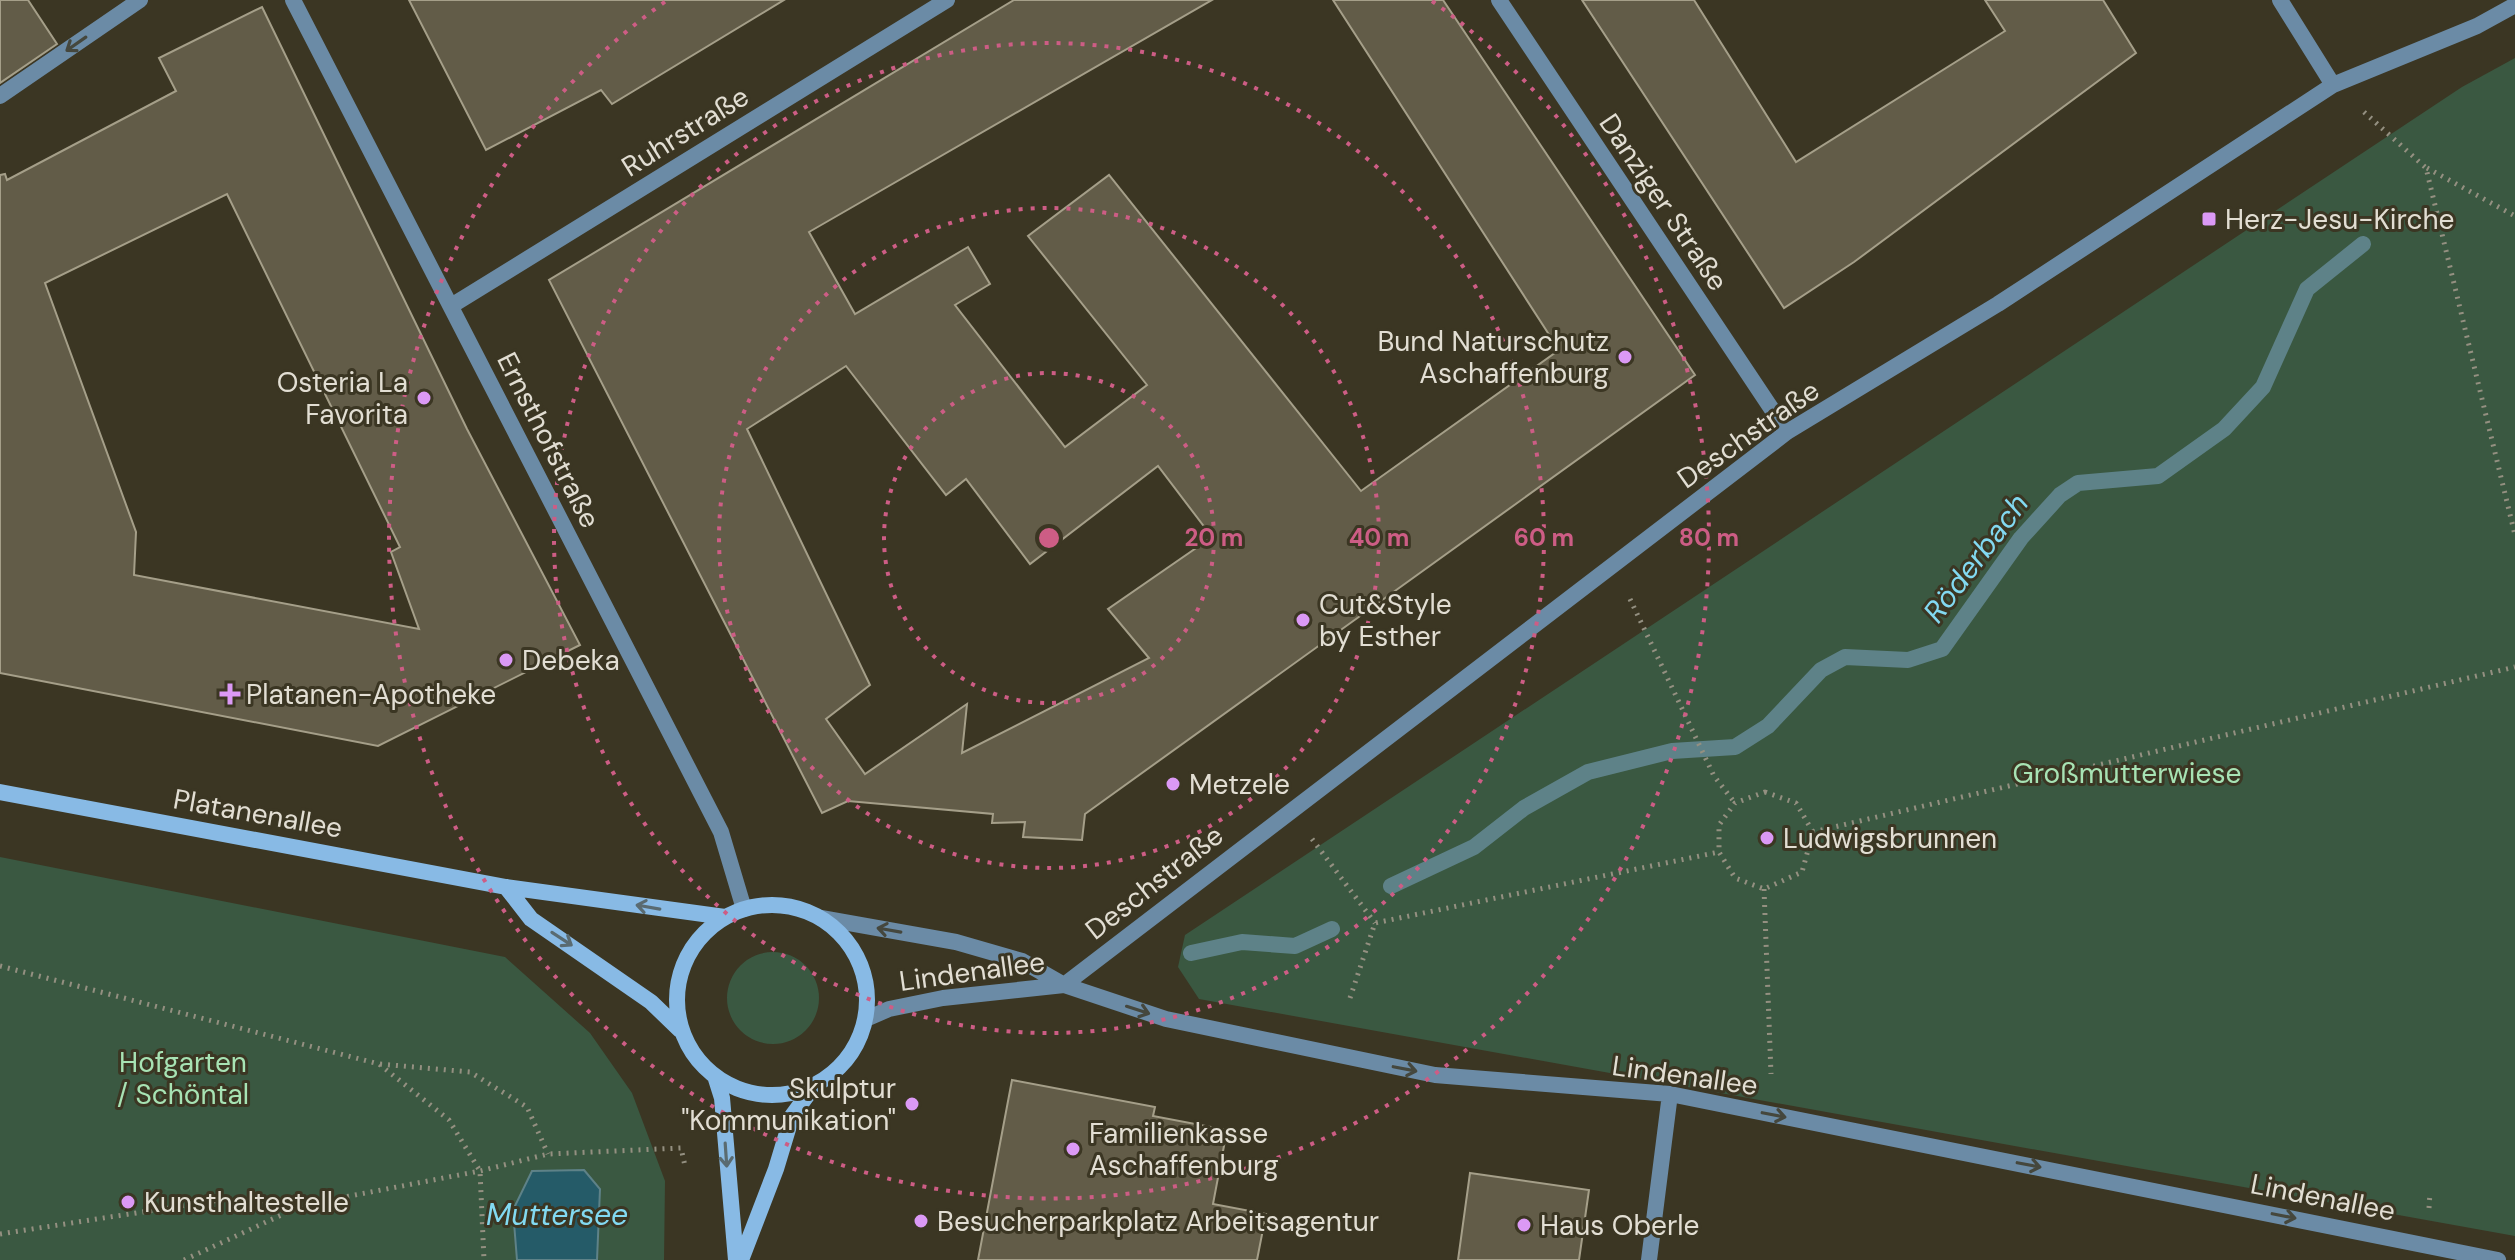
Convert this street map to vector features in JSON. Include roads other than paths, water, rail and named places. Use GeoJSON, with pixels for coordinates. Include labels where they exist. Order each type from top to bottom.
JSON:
{"type":"FeatureCollection","features":[{"type":"Feature","properties":{"kind":"main road","name":"Platanenallee"},"geometry":{"type":"LineString","coordinates":[[0,792],[506,887],[725,917]]}},
{"type":"Feature","properties":{"kind":"main road"},"geometry":{"type":"LineString","coordinates":[[506,887],[531,919],[651,1002],[680,1030]]}},
{"type":"Feature","properties":{"kind":"main road"},"geometry":{"type":"LineString","coordinates":[[738,1260],[776,1169],[792,1116],[815,1086],[838,1069],[856,1046],[866,1019],[867,989],[859,960],[845,935],[821,918],[796,908],[770,905],[744,909],[725,917],[706,930],[691,948],[680,973],[675,1000],[680,1030],[694,1057],[716,1079],[762,1096],[790,1095],[815,1086]]}},
{"type":"Feature","properties":{"kind":"main road"},"geometry":{"type":"LineString","coordinates":[[716,1079],[722,1098],[738,1260]]}},
{"type":"Feature","properties":{"kind":"street"},"geometry":{"type":"LineString","coordinates":[[0,96],[140,0]]}},
{"type":"Feature","properties":{"kind":"street","name":"Ernsthofstraße"},"geometry":{"type":"LineString","coordinates":[[293,0],[721,832],[744,909]]}},
{"type":"Feature","properties":{"kind":"street","name":"Ruhrstraße"},"geometry":{"type":"LineString","coordinates":[[451,306],[947,0]]}},
{"type":"Feature","properties":{"kind":"street","name":"Danziger Straße"},"geometry":{"type":"LineString","coordinates":[[1499,0],[1787,432]]}},
{"type":"Feature","properties":{"kind":"street"},"geometry":{"type":"LineString","coordinates":[[2280,0],[2333,85]]}},
{"type":"Feature","properties":{"kind":"street","name":"Deschstraße"},"geometry":{"type":"LineString","coordinates":[[1064,985],[1787,432],[1998,304],[2333,85],[2477,26],[2515,5]]}},
{"type":"Feature","properties":{"kind":"street"},"geometry":{"type":"LineString","coordinates":[[821,918],[956,942],[1022,961],[1064,985]]}},
{"type":"Feature","properties":{"kind":"street","name":"Lindenallee"},"geometry":{"type":"LineString","coordinates":[[866,1019],[889,1009],[943,998],[1064,985],[1166,1019],[1435,1075],[1670,1094],[2498,1260]]}},
{"type":"Feature","properties":{"kind":"street"},"geometry":{"type":"LineString","coordinates":[[1649,1260],[1670,1094]]}},
{"type":"Feature","properties":{"kind":"water","name":"Muttersee"},"geometry":{"type":"Polygon","coordinates":[[[584,1170],[600,1189],[597,1260],[517,1260],[513,1210],[532,1171],[584,1170]]]}},
{"type":"Feature","properties":{"kind":"waterway","name":"Röderbach"},"geometry":{"type":"LineString","coordinates":[[1391,886],[1474,847],[1524,808],[1588,772],[1672,751],[1735,747],[1768,726],[1821,670],[1845,657],[1908,660],[1942,649],[2021,538],[2060,495],[2078,483],[2158,476],[2224,429],[2263,387],[2307,289],[2363,244]]}},
{"type":"Feature","properties":{"kind":"waterway"},"geometry":{"type":"LineString","coordinates":[[1191,953],[1242,942],[1295,946],[1332,929]]}},
{"type":"Feature","properties":{"kind":"place","name":"Herz-Jesu-Kirche"},"geometry":{"type":"Point","coordinates":[2209,219]}},
{"type":"Feature","properties":{"kind":"place","name":"Bund Naturschutz Aschaffenburg"},"geometry":{"type":"Point","coordinates":[1625,357]}},
{"type":"Feature","properties":{"kind":"place","name":"Osteria La Favorita"},"geometry":{"type":"Point","coordinates":[424,398]}},
{"type":"Feature","properties":{"kind":"place","name":"Cut&Style by Esther"},"geometry":{"type":"Point","coordinates":[1303,620]}},
{"type":"Feature","properties":{"kind":"place","name":"Debeka"},"geometry":{"type":"Point","coordinates":[506,660]}},
{"type":"Feature","properties":{"kind":"place","name":"Platanen-Apotheke"},"geometry":{"type":"Point","coordinates":[230,694]}},
{"type":"Feature","properties":{"kind":"place","name":"Metzele"},"geometry":{"type":"Point","coordinates":[1173,784]}},
{"type":"Feature","properties":{"kind":"place","name":"Ludwigsbrunnen"},"geometry":{"type":"Point","coordinates":[1767,838]}},
{"type":"Feature","properties":{"kind":"place","name":"Skulptur \"Kommunikation\""},"geometry":{"type":"Point","coordinates":[912,1104]}},
{"type":"Feature","properties":{"kind":"place","name":"Familienkasse Aschaffenburg"},"geometry":{"type":"Point","coordinates":[1073,1149]}},
{"type":"Feature","properties":{"kind":"place","name":"Kunsthaltestelle"},"geometry":{"type":"Point","coordinates":[128,1202]}},
{"type":"Feature","properties":{"kind":"place","name":"Besucherparkplatz Arbeitsagentur"},"geometry":{"type":"Point","coordinates":[921,1221]}},
{"type":"Feature","properties":{"kind":"place","name":"Haus Oberle"},"geometry":{"type":"Point","coordinates":[1524,1225]}},
{"type":"Feature","properties":{"kind":"park label","name":"Großmutterwiese"},"geometry":{"type":"Point","coordinates":[2127,773]}},
{"type":"Feature","properties":{"kind":"park label","name":"Hofgarten / Schöntal"},"geometry":{"type":"Point","coordinates":[183,1078]}}]}
